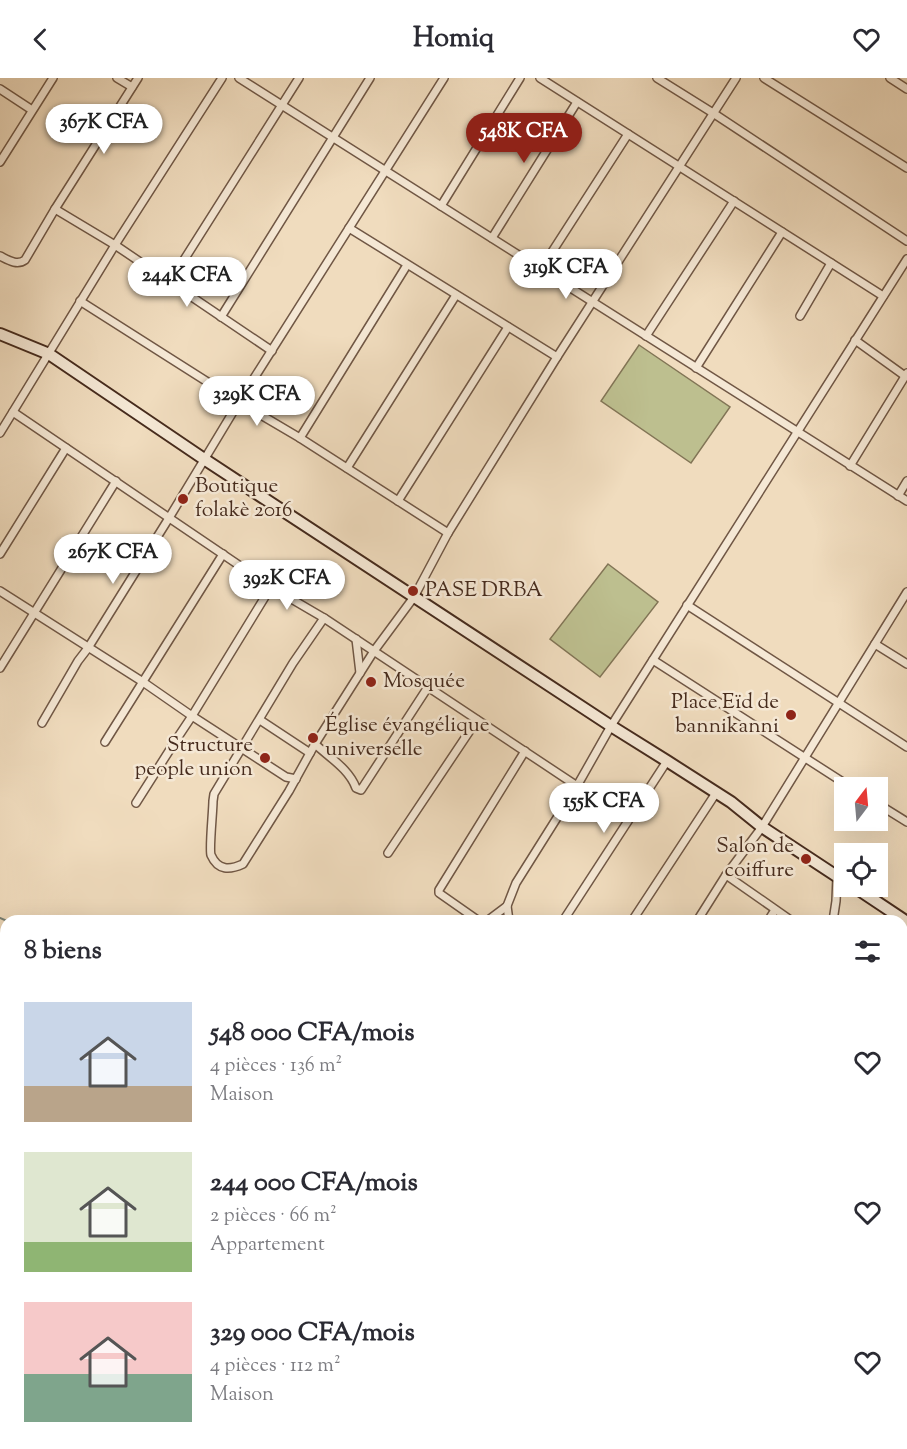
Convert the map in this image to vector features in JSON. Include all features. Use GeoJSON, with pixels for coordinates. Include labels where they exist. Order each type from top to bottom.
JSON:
{"type":"FeatureCollection","features":[{"type":"Feature","properties":{"kind":"street"},"geometry":{"type":"LineString","coordinates":[[0,162],[53,78]]}},
{"type":"Feature","properties":{"kind":"street"},"geometry":{"type":"LineString","coordinates":[[117,78],[132,87]]}},
{"type":"Feature","properties":{"kind":"street"},"geometry":{"type":"LineString","coordinates":[[0,256],[16,263],[25,260],[138,78]]}},
{"type":"Feature","properties":{"kind":"street"},"geometry":{"type":"LineString","coordinates":[[0,432],[115,245],[222,78]]}},
{"type":"Feature","properties":{"kind":"street"},"geometry":{"type":"LineString","coordinates":[[239,78],[907,501]]}},
{"type":"Feature","properties":{"kind":"street"},"geometry":{"type":"LineString","coordinates":[[170,282],[298,78]]}},
{"type":"Feature","properties":{"kind":"street"},"geometry":{"type":"LineString","coordinates":[[221,317],[370,78]]}},
{"type":"Feature","properties":{"kind":"street"},"geometry":{"type":"LineString","coordinates":[[42,723],[239,402],[444,78]]}},
{"type":"Feature","properties":{"kind":"street"},"geometry":{"type":"LineString","coordinates":[[441,206],[520,78]]}},
{"type":"Feature","properties":{"kind":"street"},"geometry":{"type":"LineString","coordinates":[[540,78],[883,296]]}},
{"type":"Feature","properties":{"kind":"street"},"geometry":{"type":"LineString","coordinates":[[324,618],[293,663],[214,794],[211,853],[218,865],[225,868],[234,868],[243,864],[374,651],[414,597],[448,533],[557,357],[736,78]]}},
{"type":"Feature","properties":{"kind":"street"},"geometry":{"type":"LineString","coordinates":[[764,78],[907,168]]}},
{"type":"Feature","properties":{"kind":"street"},"geometry":{"type":"LineString","coordinates":[[890,78],[907,89]]}},
{"type":"Feature","properties":{"kind":"street"},"geometry":{"type":"LineString","coordinates":[[660,79],[907,241]]}},
{"type":"Feature","properties":{"kind":"street"},"geometry":{"type":"LineString","coordinates":[[0,89],[32,110]]}},
{"type":"Feature","properties":{"kind":"street"},"geometry":{"type":"LineString","coordinates":[[492,238],[577,102]]}},
{"type":"Feature","properties":{"kind":"street"},"geometry":{"type":"LineString","coordinates":[[541,269],[628,134]]}},
{"type":"Feature","properties":{"kind":"street"},"geometry":{"type":"LineString","coordinates":[[646,336],[734,201]]}},
{"type":"Feature","properties":{"kind":"street"},"geometry":{"type":"LineString","coordinates":[[55,209],[115,245],[272,351]]}},
{"type":"Feature","properties":{"kind":"street"},"geometry":{"type":"LineString","coordinates":[[349,228],[557,357]]}},
{"type":"Feature","properties":{"kind":"street"},"geometry":{"type":"LineString","coordinates":[[696,368],[782,231]]}},
{"type":"Feature","properties":{"kind":"street"},"geometry":{"type":"LineString","coordinates":[[508,915],[507,906],[516,883],[577,786],[611,726],[907,259]]}},
{"type":"Feature","properties":{"kind":"street"},"geometry":{"type":"LineString","coordinates":[[800,316],[831,262]]}},
{"type":"Feature","properties":{"kind":"street"},"geometry":{"type":"LineString","coordinates":[[300,438],[407,265]]}},
{"type":"Feature","properties":{"kind":"street"},"geometry":{"type":"LineString","coordinates":[[347,468],[456,295]]}},
{"type":"Feature","properties":{"kind":"street"},"geometry":{"type":"LineString","coordinates":[[80,301],[448,533]]}},
{"type":"Feature","properties":{"kind":"street"},"geometry":{"type":"LineString","coordinates":[[398,501],[508,327]]}},
{"type":"Feature","properties":{"kind":"street"},"geometry":{"type":"LineString","coordinates":[[0,334],[49,354],[414,597],[667,760],[762,827],[834,873]]}},
{"type":"Feature","properties":{"kind":"street"},"geometry":{"type":"LineString","coordinates":[[850,466],[906,375],[855,340]]}},
{"type":"Feature","properties":{"kind":"street"},"geometry":{"type":"LineString","coordinates":[[13,412],[271,587],[324,618],[577,786]]}},
{"type":"Feature","properties":{"kind":"street"},"geometry":{"type":"LineString","coordinates":[[0,554],[66,448]]}},
{"type":"Feature","properties":{"kind":"street"},"geometry":{"type":"LineString","coordinates":[[0,668],[116,481]]}},
{"type":"Feature","properties":{"kind":"street"},"geometry":{"type":"LineString","coordinates":[[898,496],[907,481]]}},
{"type":"Feature","properties":{"kind":"street"},"geometry":{"type":"LineString","coordinates":[[105,742],[222,554]]}},
{"type":"Feature","properties":{"kind":"street"},"geometry":{"type":"LineString","coordinates":[[136,803],[271,587]]}},
{"type":"Feature","properties":{"kind":"street"},"geometry":{"type":"LineString","coordinates":[[0,591],[286,777],[296,779]]}},
{"type":"Feature","properties":{"kind":"street"},"geometry":{"type":"LineString","coordinates":[[701,915],[726,875],[762,827],[907,592]]}},
{"type":"Feature","properties":{"kind":"street"},"geometry":{"type":"LineString","coordinates":[[687,605],[907,747]]}},
{"type":"Feature","properties":{"kind":"street"},"geometry":{"type":"LineString","coordinates":[[356,639],[360,673]]}},
{"type":"Feature","properties":{"kind":"street"},"geometry":{"type":"LineString","coordinates":[[876,644],[907,664]]}},
{"type":"Feature","properties":{"kind":"street"},"geometry":{"type":"LineString","coordinates":[[653,660],[835,777]]}},
{"type":"Feature","properties":{"kind":"street"},"geometry":{"type":"LineString","coordinates":[[315,744],[344,769],[356,788],[361,790],[428,687]]}},
{"type":"Feature","properties":{"kind":"street"},"geometry":{"type":"LineString","coordinates":[[260,720],[310,753]]}},
{"type":"Feature","properties":{"kind":"street"},"geometry":{"type":"LineString","coordinates":[[388,853],[477,720]]}},
{"type":"Feature","properties":{"kind":"street"},"geometry":{"type":"LineString","coordinates":[[470,915],[439,893],[439,890],[525,751]]}},
{"type":"Feature","properties":{"kind":"street"},"geometry":{"type":"LineString","coordinates":[[567,915],[667,760]]}},
{"type":"Feature","properties":{"kind":"street"},"geometry":{"type":"LineString","coordinates":[[636,915],[716,793]]}},
{"type":"Feature","properties":{"kind":"street"},"geometry":{"type":"LineString","coordinates":[[888,810],[907,822]]}},
{"type":"Feature","properties":{"kind":"street"},"geometry":{"type":"LineString","coordinates":[[726,875],[783,915]]}},
{"type":"Feature","properties":{"kind":"street"},"geometry":{"type":"LineString","coordinates":[[834,915],[837,897]]}},
{"type":"Feature","properties":{"kind":"street"},"geometry":{"type":"LineString","coordinates":[[870,897],[897,915]]}},
{"type":"Feature","properties":{"kind":"street"},"geometry":{"type":"LineString","coordinates":[[495,915],[507,906]]}},
{"type":"Feature","properties":{"kind":"street"},"geometry":{"type":"LineString","coordinates":[[772,915],[776,910]]}},
{"type":"Feature","properties":{"kind":"green space"},"geometry":{"type":"Polygon","coordinates":[[[639,345],[730,407],[691,463],[601,401],[639,345]]]}},
{"type":"Feature","properties":{"kind":"green space"},"geometry":{"type":"Polygon","coordinates":[[[608,564],[658,602],[600,677],[550,639],[608,564]]]}},
{"type":"Feature","properties":{"kind":"place","name":"Boutique folakè 2016"},"geometry":{"type":"Point","coordinates":[183,499]}},
{"type":"Feature","properties":{"kind":"place","name":"PASE DRBA"},"geometry":{"type":"Point","coordinates":[413,591]}},
{"type":"Feature","properties":{"kind":"place","name":"Mosquée"},"geometry":{"type":"Point","coordinates":[371,682]}},
{"type":"Feature","properties":{"kind":"place","name":"Place Eïd de bannikanni"},"geometry":{"type":"Point","coordinates":[791,715]}},
{"type":"Feature","properties":{"kind":"place","name":"Église évangélique universelle"},"geometry":{"type":"Point","coordinates":[313,738]}},
{"type":"Feature","properties":{"kind":"place","name":"Structure people union"},"geometry":{"type":"Point","coordinates":[265,758]}},
{"type":"Feature","properties":{"kind":"place","name":"Salon de coiffure"},"geometry":{"type":"Point","coordinates":[806,859]}}]}
